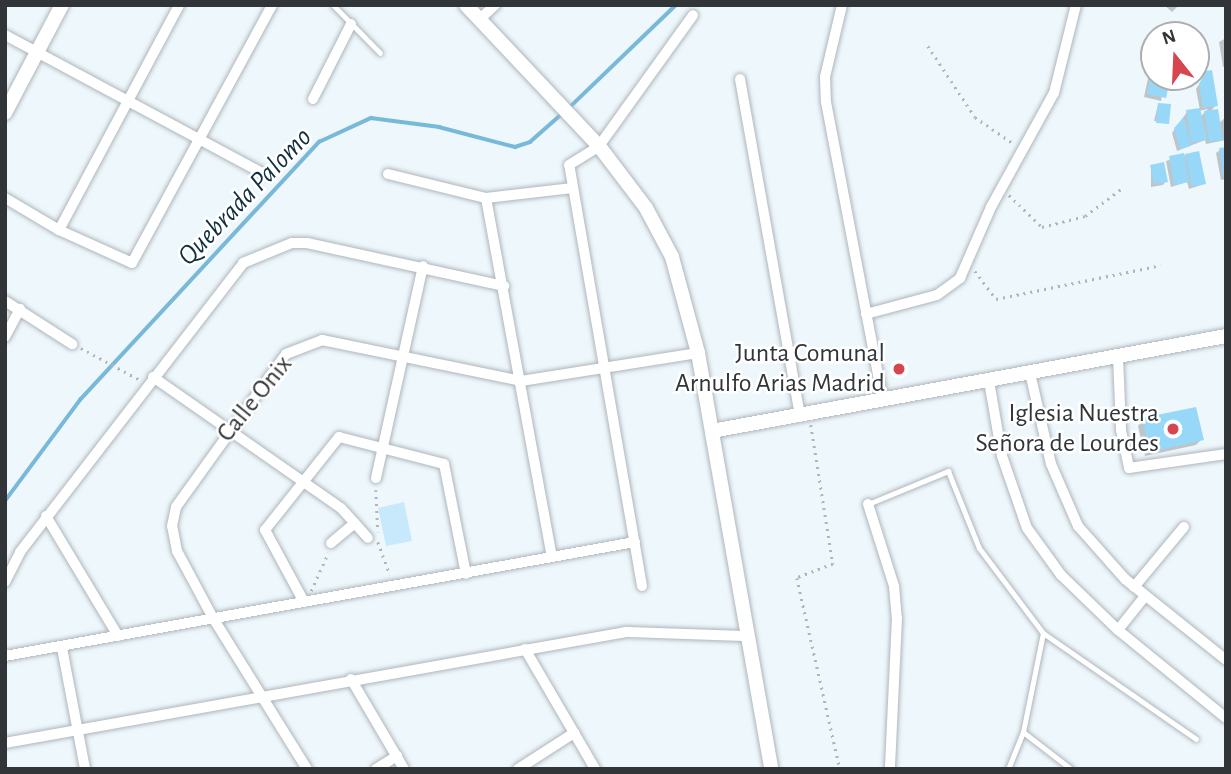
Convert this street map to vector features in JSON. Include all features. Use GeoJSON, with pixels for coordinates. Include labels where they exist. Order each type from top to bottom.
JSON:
{"type":"FeatureCollection","features":[{"type":"Feature","properties":{"kind":"street"},"geometry":{"type":"LineString","coordinates":[[5,113],[62,5]]}},
{"type":"Feature","properties":{"kind":"street"},"geometry":{"type":"LineString","coordinates":[[59,230],[179,5]]}},
{"type":"Feature","properties":{"kind":"street"},"geometry":{"type":"LineString","coordinates":[[5,198],[59,230],[132,263],[272,5]]}},
{"type":"Feature","properties":{"kind":"street"},"geometry":{"type":"LineString","coordinates":[[467,5],[599,146],[664,240],[682,284],[698,354],[771,769]]}},
{"type":"Feature","properties":{"kind":"street"},"geometry":{"type":"LineString","coordinates":[[480,19],[495,5]]}},
{"type":"Feature","properties":{"kind":"street"},"geometry":{"type":"LineString","coordinates":[[842,5],[825,90],[883,401]]}},
{"type":"Feature","properties":{"kind":"street"},"geometry":{"type":"LineString","coordinates":[[866,314],[937,295],[950,288],[969,263],[1001,188],[1025,151],[1059,80],[1076,5]]}},
{"type":"Feature","properties":{"kind":"street"},"geometry":{"type":"LineString","coordinates":[[642,586],[569,165],[599,146],[693,15]]}},
{"type":"Feature","properties":{"kind":"street"},"geometry":{"type":"LineString","coordinates":[[313,99],[351,24]]}},
{"type":"Feature","properties":{"kind":"street"},"geometry":{"type":"LineString","coordinates":[[5,35],[264,174]]}},
{"type":"Feature","properties":{"kind":"street"},"geometry":{"type":"LineString","coordinates":[[740,79],[805,415]]}},
{"type":"Feature","properties":{"kind":"street"},"geometry":{"type":"LineString","coordinates":[[388,174],[486,198],[572,188]]}},
{"type":"Feature","properties":{"kind":"street"},"geometry":{"type":"LineString","coordinates":[[486,198],[552,556]]}},
{"type":"Feature","properties":{"kind":"street"},"geometry":{"type":"LineString","coordinates":[[5,582],[20,552],[46,516],[238,267],[252,258],[299,242],[423,266],[504,286]]}},
{"type":"Feature","properties":{"kind":"street"},"geometry":{"type":"LineString","coordinates":[[376,478],[423,266]]}},
{"type":"Feature","properties":{"kind":"street"},"geometry":{"type":"LineString","coordinates":[[5,301],[72,344]]}},
{"type":"Feature","properties":{"kind":"street"},"geometry":{"type":"LineString","coordinates":[[5,337],[20,309]]}},
{"type":"Feature","properties":{"kind":"street"},"geometry":{"type":"LineString","coordinates":[[712,431],[1226,336]]}},
{"type":"Feature","properties":{"kind":"street","name":"Calle Onix"},"geometry":{"type":"LineString","coordinates":[[307,769],[213,618],[177,551],[172,526],[176,507],[229,429],[286,355],[304,344],[322,340],[521,381],[698,354]]}},
{"type":"Feature","properties":{"kind":"street"},"geometry":{"type":"LineString","coordinates":[[1118,356],[1121,430],[1129,468],[1226,454]]}},
{"type":"Feature","properties":{"kind":"street"},"geometry":{"type":"LineString","coordinates":[[1030,373],[1042,433],[1062,494],[1084,533],[1134,587],[1226,660]]}},
{"type":"Feature","properties":{"kind":"street"},"geometry":{"type":"LineString","coordinates":[[150,380],[229,429],[341,508],[373,537]]}},
{"type":"Feature","properties":{"kind":"street"},"geometry":{"type":"LineString","coordinates":[[989,381],[1002,456],[1027,527],[1061,575],[1118,630],[1226,718]]}},
{"type":"Feature","properties":{"kind":"street"},"geometry":{"type":"LineString","coordinates":[[307,602],[265,530],[335,438],[383,446],[444,464],[466,573]]}},
{"type":"Feature","properties":{"kind":"street"},"geometry":{"type":"LineString","coordinates":[[1209,458],[1226,465]]}},
{"type":"Feature","properties":{"kind":"street"},"geometry":{"type":"LineString","coordinates":[[868,504],[894,586],[897,618],[890,769]]}},
{"type":"Feature","properties":{"kind":"street"},"geometry":{"type":"LineString","coordinates":[[46,516],[118,636]]}},
{"type":"Feature","properties":{"kind":"street"},"geometry":{"type":"LineString","coordinates":[[331,543],[355,523]]}},
{"type":"Feature","properties":{"kind":"street"},"geometry":{"type":"LineString","coordinates":[[1134,587],[1184,527]]}},
{"type":"Feature","properties":{"kind":"street"},"geometry":{"type":"LineString","coordinates":[[5,656],[62,648],[635,542]]}},
{"type":"Feature","properties":{"kind":"street"},"geometry":{"type":"LineString","coordinates":[[1118,630],[1145,596]]}},
{"type":"Feature","properties":{"kind":"street"},"geometry":{"type":"LineString","coordinates":[[5,743],[351,679],[626,632],[746,636]]}},
{"type":"Feature","properties":{"kind":"street"},"geometry":{"type":"LineString","coordinates":[[62,648],[85,769]]}},
{"type":"Feature","properties":{"kind":"street"},"geometry":{"type":"LineString","coordinates":[[524,649],[594,769]]}},
{"type":"Feature","properties":{"kind":"street"},"geometry":{"type":"LineString","coordinates":[[351,679],[404,769]]}},
{"type":"Feature","properties":{"kind":"street"},"geometry":{"type":"LineString","coordinates":[[518,769],[574,733]]}},
{"type":"Feature","properties":{"kind":"street"},"geometry":{"type":"LineString","coordinates":[[376,769],[397,756]]}},
{"type":"Feature","properties":{"kind":"lane"},"geometry":{"type":"LineString","coordinates":[[333,5],[380,53]]}},
{"type":"Feature","properties":{"kind":"lane"},"geometry":{"type":"LineString","coordinates":[[868,504],[948,471],[979,548],[1043,633],[1196,740]]}},
{"type":"Feature","properties":{"kind":"lane"},"geometry":{"type":"LineString","coordinates":[[1008,769],[1023,732],[1043,633]]}},
{"type":"Feature","properties":{"kind":"lane"},"geometry":{"type":"LineString","coordinates":[[1023,732],[1071,769]]}},
{"type":"Feature","properties":{"kind":"path"},"geometry":{"type":"LineString","coordinates":[[928,46],[975,117],[1025,151]]}},
{"type":"Feature","properties":{"kind":"path"},"geometry":{"type":"LineString","coordinates":[[1001,188],[1042,227],[1085,216],[1121,189]]}},
{"type":"Feature","properties":{"kind":"path"},"geometry":{"type":"LineString","coordinates":[[969,263],[996,299],[1161,265]]}},
{"type":"Feature","properties":{"kind":"path"},"geometry":{"type":"LineString","coordinates":[[72,344],[150,380]]}},
{"type":"Feature","properties":{"kind":"path"},"geometry":{"type":"LineString","coordinates":[[805,415],[833,564],[797,578],[840,769]]}},
{"type":"Feature","properties":{"kind":"path"},"geometry":{"type":"LineString","coordinates":[[376,478],[373,537],[394,586]]}},
{"type":"Feature","properties":{"kind":"path"},"geometry":{"type":"LineString","coordinates":[[307,602],[312,583],[331,543]]}},
{"type":"Feature","properties":{"kind":"shaded area"},"geometry":{"type":"Polygon","coordinates":[[[404,502],[412,541],[386,546],[378,508],[404,502]]]}},
{"type":"Feature","properties":{"kind":"building"},"geometry":{"type":"Polygon","coordinates":[[[1210,70],[1218,106],[1203,108],[1200,91],[1210,91],[1210,70]]]}},
{"type":"Feature","properties":{"kind":"building"},"geometry":{"type":"Polygon","coordinates":[[[1148,91],[1168,91],[1166,98],[1147,94],[1148,91]]]}},
{"type":"Feature","properties":{"kind":"building"},"geometry":{"type":"Polygon","coordinates":[[[1158,103],[1171,104],[1169,124],[1156,123],[1158,103]]]}},
{"type":"Feature","properties":{"kind":"building"},"geometry":{"type":"Polygon","coordinates":[[[1200,108],[1207,140],[1191,143],[1186,110],[1200,108]]]}},
{"type":"Feature","properties":{"kind":"building"},"geometry":{"type":"Polygon","coordinates":[[[1218,109],[1223,140],[1209,142],[1204,111],[1218,109]]]}},
{"type":"Feature","properties":{"kind":"building"},"geometry":{"type":"Polygon","coordinates":[[[1184,117],[1191,146],[1180,149],[1174,128],[1184,117]]]}},
{"type":"Feature","properties":{"kind":"building"},"geometry":{"type":"Polygon","coordinates":[[[1226,147],[1226,180],[1224,180],[1219,148],[1226,147]]]}},
{"type":"Feature","properties":{"kind":"building"},"geometry":{"type":"Polygon","coordinates":[[[1199,151],[1206,184],[1192,187],[1185,154],[1199,151]]]}},
{"type":"Feature","properties":{"kind":"building"},"geometry":{"type":"Polygon","coordinates":[[[1184,153],[1189,182],[1174,185],[1169,156],[1184,153]]]}},
{"type":"Feature","properties":{"kind":"building"},"geometry":{"type":"Polygon","coordinates":[[[1164,162],[1168,182],[1154,184],[1150,165],[1164,162]]]}},
{"type":"Feature","properties":{"kind":"building","name":"Iglesia Nuestra Señora de Lourdes"},"geometry":{"type":"Polygon","coordinates":[[[1196,407],[1204,440],[1150,452],[1142,418],[1196,407]]]}},
{"type":"Feature","properties":{"kind":"waterway","name":"Quebrada Palomo"},"geometry":{"type":"LineString","coordinates":[[569,108],[676,5]]}},
{"type":"Feature","properties":{"kind":"waterway","name":"Quebrada Palomo"},"geometry":{"type":"LineString","coordinates":[[5,501],[80,400],[319,142],[371,118],[439,127],[515,147],[530,142],[563,113]]}},
{"type":"Feature","properties":{"kind":"place","name":"Junta Comunal Arnulfo Arias Madrid"},"geometry":{"type":"Point","coordinates":[899,369]}},
{"type":"Feature","properties":{"kind":"place","name":"Iglesia Nuestra Señora de Lourdes"},"geometry":{"type":"Point","coordinates":[1173,429]}}]}
